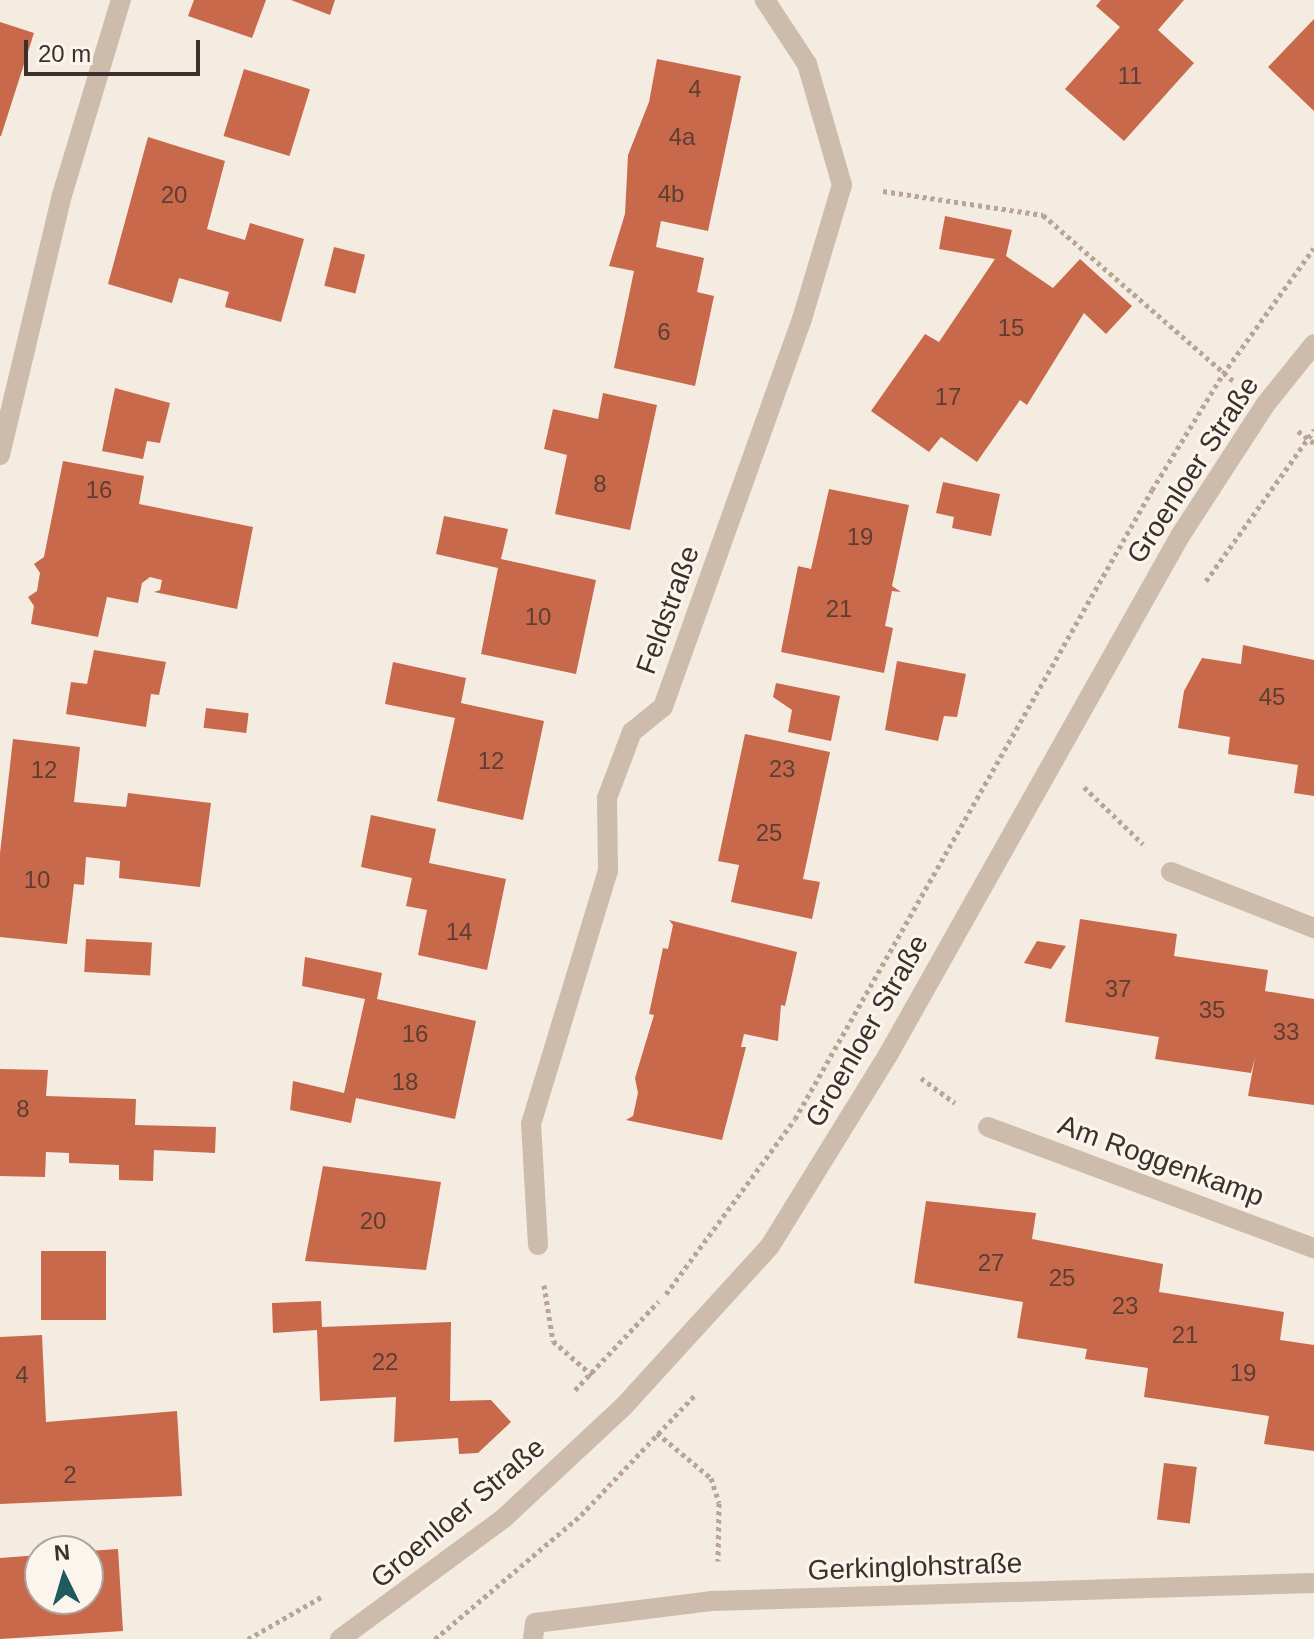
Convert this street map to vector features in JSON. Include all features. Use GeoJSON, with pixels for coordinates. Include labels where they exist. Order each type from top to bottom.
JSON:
{"type":"FeatureCollection","features":[{"type":"Feature","properties":{"kind":"street"},"geometry":{"type":"LineString","coordinates":[[0,455],[62,195],[121,0]]}},
{"type":"Feature","properties":{"kind":"street"},"geometry":{"type":"LineString","coordinates":[[765,0],[807,64],[842,185]]}},
{"type":"Feature","properties":{"kind":"street","name":"Feldstraße"},"geometry":{"type":"LineString","coordinates":[[538,1245],[531,1124],[608,871],[607,798],[632,732],[663,707],[802,319],[842,185]]}},
{"type":"Feature","properties":{"kind":"street","name":"Groenloer Straße"},"geometry":{"type":"LineString","coordinates":[[340,1639],[504,1518],[624,1406],[770,1246],[888,1055],[1180,536],[1265,405],[1314,344]]}},
{"type":"Feature","properties":{"kind":"street"},"geometry":{"type":"LineString","coordinates":[[1171,872],[1314,928]]}},
{"type":"Feature","properties":{"kind":"street","name":"Am Roggenkamp"},"geometry":{"type":"LineString","coordinates":[[988,1127],[1314,1248]]}},
{"type":"Feature","properties":{"kind":"street","name":"Gerkinglohstraße"},"geometry":{"type":"LineString","coordinates":[[533,1639],[535,1623],[711,1601],[1314,1583]]}},
{"type":"Feature","properties":{"kind":"path"},"geometry":{"type":"LineString","coordinates":[[842,185],[1043,215],[1223,374],[1265,405]]}},
{"type":"Feature","properties":{"kind":"path"},"geometry":{"type":"LineString","coordinates":[[570,1395],[667,1292],[795,1119],[1030,699],[1223,374],[1314,248]]}},
{"type":"Feature","properties":{"kind":"path"},"geometry":{"type":"LineString","coordinates":[[1055,758],[1171,872]]}},
{"type":"Feature","properties":{"kind":"path"},"geometry":{"type":"LineString","coordinates":[[888,1055],[988,1127]]}},
{"type":"Feature","properties":{"kind":"path"},"geometry":{"type":"LineString","coordinates":[[538,1245],[553,1341],[624,1406],[711,1478],[719,1503],[720,1546],[711,1601]]}},
{"type":"Feature","properties":{"kind":"path"},"geometry":{"type":"LineString","coordinates":[[248,1639],[337,1588]]}},
{"type":"Feature","properties":{"kind":"building"},"geometry":{"type":"Polygon","coordinates":[[[194,0],[266,0],[252,38],[188,16],[194,0]]]}},
{"type":"Feature","properties":{"kind":"building"},"geometry":{"type":"Polygon","coordinates":[[[291,0],[335,0],[330,15],[291,0]]]}},
{"type":"Feature","properties":{"kind":"building"},"geometry":{"type":"Polygon","coordinates":[[[1101,0],[1184,0],[1158,30],[1194,63],[1124,141],[1065,89],[1120,27],[1096,6],[1101,0]]]}},
{"type":"Feature","properties":{"kind":"building"},"geometry":{"type":"Polygon","coordinates":[[[1314,19],[1314,111],[1268,67],[1314,19]]]}},
{"type":"Feature","properties":{"kind":"building"},"geometry":{"type":"Polygon","coordinates":[[[0,22],[34,33],[1,136],[0,136],[0,22]]]}},
{"type":"Feature","properties":{"kind":"building"},"geometry":{"type":"Polygon","coordinates":[[[657,59],[741,76],[708,231],[661,221],[656,247],[704,258],[697,292],[714,296],[695,386],[614,368],[634,271],[609,266],[625,214],[628,155],[649,102],[657,59]]]}},
{"type":"Feature","properties":{"kind":"building"},"geometry":{"type":"Polygon","coordinates":[[[244,69],[310,89],[290,156],[224,136],[244,69]]]}},
{"type":"Feature","properties":{"kind":"building"},"geometry":{"type":"Polygon","coordinates":[[[148,137],[225,161],[207,229],[245,240],[250,223],[304,239],[281,322],[225,307],[229,292],[179,278],[172,303],[108,284],[148,137]]]}},
{"type":"Feature","properties":{"kind":"building"},"geometry":{"type":"Polygon","coordinates":[[[945,216],[1012,230],[1006,256],[1053,288],[1080,259],[1132,306],[1106,334],[1084,313],[1027,405],[1020,400],[977,462],[941,437],[929,452],[871,411],[925,334],[939,342],[995,259],[939,249],[945,216]]]}},
{"type":"Feature","properties":{"kind":"building"},"geometry":{"type":"Polygon","coordinates":[[[334,247],[365,255],[355,294],[324,286],[334,247]]]}},
{"type":"Feature","properties":{"kind":"building"},"geometry":{"type":"Polygon","coordinates":[[[115,388],[170,403],[160,443],[147,441],[143,459],[102,451],[115,388]]]}},
{"type":"Feature","properties":{"kind":"building"},"geometry":{"type":"Polygon","coordinates":[[[603,393],[657,405],[630,530],[555,514],[567,455],[544,449],[553,409],[598,419],[603,393]]]}},
{"type":"Feature","properties":{"kind":"building"},"geometry":{"type":"Polygon","coordinates":[[[63,461],[144,476],[139,504],[253,527],[237,609],[154,592],[160,590],[162,580],[150,577],[142,583],[138,603],[107,597],[98,637],[31,624],[34,606],[28,597],[37,591],[40,573],[34,564],[44,557],[63,461]]]}},
{"type":"Feature","properties":{"kind":"building"},"geometry":{"type":"Polygon","coordinates":[[[943,482],[1000,494],[991,536],[952,528],[954,517],[936,513],[943,482]]]}},
{"type":"Feature","properties":{"kind":"building"},"geometry":{"type":"Polygon","coordinates":[[[829,489],[909,505],[892,586],[901,592],[892,591],[885,626],[893,628],[884,673],[781,652],[798,566],[811,569],[829,489]]]}},
{"type":"Feature","properties":{"kind":"building"},"geometry":{"type":"Polygon","coordinates":[[[444,516],[508,529],[501,559],[596,580],[576,674],[481,654],[498,568],[436,554],[444,516]]]}},
{"type":"Feature","properties":{"kind":"building"},"geometry":{"type":"Polygon","coordinates":[[[1243,645],[1314,660],[1314,796],[1294,793],[1298,765],[1228,754],[1230,737],[1178,728],[1184,691],[1202,658],[1241,664],[1243,645]]]}},
{"type":"Feature","properties":{"kind":"building"},"geometry":{"type":"Polygon","coordinates":[[[94,650],[166,662],[159,695],[151,694],[146,727],[66,714],[71,682],[87,684],[94,650]]]}},
{"type":"Feature","properties":{"kind":"building"},"geometry":{"type":"Polygon","coordinates":[[[897,661],[966,674],[957,717],[944,716],[938,741],[885,730],[897,661]]]}},
{"type":"Feature","properties":{"kind":"building"},"geometry":{"type":"Polygon","coordinates":[[[393,662],[466,678],[461,703],[544,721],[523,820],[437,801],[455,718],[385,704],[393,662]]]}},
{"type":"Feature","properties":{"kind":"building"},"geometry":{"type":"Polygon","coordinates":[[[776,683],[840,696],[831,741],[788,732],[792,710],[773,697],[776,683]]]}},
{"type":"Feature","properties":{"kind":"building"},"geometry":{"type":"Polygon","coordinates":[[[206,708],[249,713],[246,733],[204,728],[206,708]]]}},
{"type":"Feature","properties":{"kind":"building"},"geometry":{"type":"Polygon","coordinates":[[[745,734],[830,752],[803,879],[820,882],[812,919],[731,902],[739,865],[718,861],[745,734]]]}},
{"type":"Feature","properties":{"kind":"building"},"geometry":{"type":"Polygon","coordinates":[[[13,739],[80,747],[74,802],[126,807],[128,793],[211,803],[200,887],[119,878],[120,861],[86,857],[84,885],[74,884],[67,944],[0,937],[0,853],[13,739]]]}},
{"type":"Feature","properties":{"kind":"building"},"geometry":{"type":"Polygon","coordinates":[[[371,815],[436,829],[429,863],[506,879],[487,970],[418,955],[427,910],[406,906],[412,878],[361,867],[371,815]]]}},
{"type":"Feature","properties":{"kind":"building"},"geometry":{"type":"Polygon","coordinates":[[[1080,919],[1177,934],[1174,956],[1268,970],[1265,991],[1314,999],[1314,1105],[1248,1096],[1255,1057],[1251,1073],[1155,1059],[1159,1037],[1065,1022],[1080,919]]]}},
{"type":"Feature","properties":{"kind":"building"},"geometry":{"type":"Polygon","coordinates":[[[669,920],[797,952],[785,1006],[781,1005],[778,1041],[744,1034],[741,1047],[746,1047],[722,1140],[626,1120],[633,1116],[638,1093],[635,1078],[654,1015],[649,1014],[663,948],[668,949],[673,925],[669,920]]]}},
{"type":"Feature","properties":{"kind":"building"},"geometry":{"type":"Polygon","coordinates":[[[86,939],[152,942],[150,975],[84,972],[86,939]]]}},
{"type":"Feature","properties":{"kind":"building"},"geometry":{"type":"Polygon","coordinates":[[[1037,941],[1066,946],[1051,969],[1024,963],[1037,941]]]}},
{"type":"Feature","properties":{"kind":"building"},"geometry":{"type":"Polygon","coordinates":[[[305,957],[382,973],[377,999],[476,1021],[455,1119],[356,1098],[351,1123],[290,1110],[293,1081],[344,1093],[365,999],[302,986],[305,957]]]}},
{"type":"Feature","properties":{"kind":"building"},"geometry":{"type":"Polygon","coordinates":[[[0,1069],[48,1070],[46,1096],[136,1099],[135,1125],[216,1127],[215,1153],[154,1150],[153,1181],[119,1180],[119,1165],[69,1163],[69,1153],[46,1152],[45,1177],[0,1176],[0,1069]]]}},
{"type":"Feature","properties":{"kind":"building"},"geometry":{"type":"Polygon","coordinates":[[[323,1166],[441,1182],[426,1270],[305,1261],[323,1166]]]}},
{"type":"Feature","properties":{"kind":"building"},"geometry":{"type":"Polygon","coordinates":[[[926,1201],[1036,1213],[1032,1239],[1163,1264],[1159,1292],[1284,1312],[1280,1340],[1314,1345],[1314,1451],[1264,1444],[1269,1416],[1144,1397],[1148,1368],[1085,1359],[1087,1349],[1017,1338],[1023,1302],[914,1283],[926,1201]]]}},
{"type":"Feature","properties":{"kind":"building"},"geometry":{"type":"Polygon","coordinates":[[[41,1251],[106,1251],[106,1320],[41,1320],[41,1251]]]}},
{"type":"Feature","properties":{"kind":"building"},"geometry":{"type":"Polygon","coordinates":[[[321,1301],[322,1327],[451,1322],[450,1401],[491,1400],[511,1422],[478,1453],[459,1454],[458,1438],[394,1442],[396,1397],[320,1401],[317,1330],[273,1333],[272,1303],[321,1301]]]}},
{"type":"Feature","properties":{"kind":"building"},"geometry":{"type":"Polygon","coordinates":[[[42,1335],[46,1422],[177,1411],[182,1496],[0,1504],[0,1337],[42,1335]]]}},
{"type":"Feature","properties":{"kind":"building"},"geometry":{"type":"Polygon","coordinates":[[[1164,1463],[1197,1467],[1190,1524],[1157,1520],[1164,1463]]]}},
{"type":"Feature","properties":{"kind":"building"},"geometry":{"type":"Polygon","coordinates":[[[118,1549],[123,1631],[0,1639],[0,1558],[24,1556],[24,1615],[104,1615],[104,1550],[118,1549]]]}}]}
